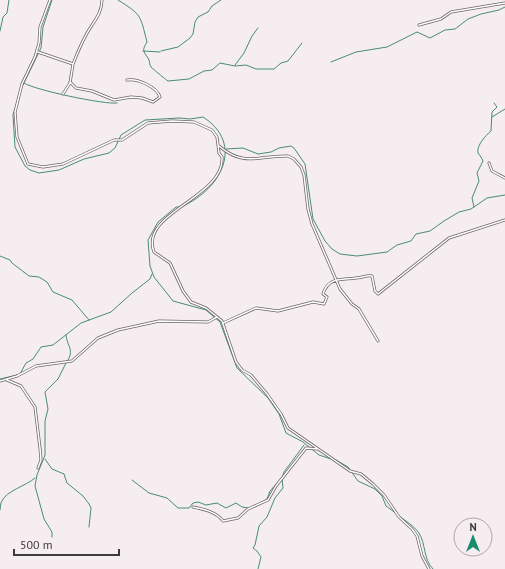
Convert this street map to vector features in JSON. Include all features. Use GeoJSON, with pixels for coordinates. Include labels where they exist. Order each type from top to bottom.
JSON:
{"type":"FeatureCollection","features":[{"type":"Feature","properties":{"kind":"street"},"geometry":{"type":"LineString","coordinates":[[50,0],[40,27],[37,52],[22,84],[15,112],[17,137],[25,160],[30,165],[42,167],[73,160],[114,140],[122,140],[148,123],[183,121],[201,124],[214,132],[219,146],[222,162],[216,176],[200,193],[161,223],[151,243],[154,252],[170,263],[183,291],[190,300],[200,305],[223,323],[230,344],[232,357],[245,372],[251,375],[267,394],[281,414],[288,428],[350,471],[362,474],[383,495],[399,517],[416,535],[421,547],[422,556],[429,569]]}},
{"type":"Feature","properties":{"kind":"street"},"geometry":{"type":"LineString","coordinates":[[63,94],[70,82],[73,64],[87,33],[97,19],[102,0]]}},
{"type":"Feature","properties":{"kind":"street"},"geometry":{"type":"LineString","coordinates":[[419,25],[441,19],[451,12],[505,3]]}},
{"type":"Feature","properties":{"kind":"street"},"geometry":{"type":"LineString","coordinates":[[37,52],[73,64]]}},
{"type":"Feature","properties":{"kind":"street"},"geometry":{"type":"LineString","coordinates":[[70,82],[76,88],[92,91],[114,100],[131,97],[155,102],[160,97],[153,89],[137,80],[127,80]]}},
{"type":"Feature","properties":{"kind":"street"},"geometry":{"type":"LineString","coordinates":[[219,146],[228,154],[237,157],[251,159],[288,156],[296,161],[304,175],[312,224],[341,290],[350,302],[359,309],[378,341]]}},
{"type":"Feature","properties":{"kind":"street"},"geometry":{"type":"LineString","coordinates":[[489,163],[492,171],[505,178]]}},
{"type":"Feature","properties":{"kind":"street"},"geometry":{"type":"LineString","coordinates":[[223,323],[256,308],[278,311],[313,302],[324,304],[328,297],[323,294],[325,287],[336,279],[352,279],[372,276],[375,290],[378,294],[449,238],[505,220]]}},
{"type":"Feature","properties":{"kind":"street"},"geometry":{"type":"LineString","coordinates":[[0,381],[7,380],[36,366],[74,360],[98,338],[118,330],[159,321],[208,322],[217,317]]}},
{"type":"Feature","properties":{"kind":"street"},"geometry":{"type":"LineString","coordinates":[[7,380],[21,386],[35,407],[41,460],[38,468]]}},
{"type":"Feature","properties":{"kind":"street"},"geometry":{"type":"LineString","coordinates":[[193,508],[220,516],[223,521],[238,518],[248,509],[268,500],[276,486],[306,448],[318,448]]}},
{"type":"Feature","properties":{"kind":"waterway"},"geometry":{"type":"LineString","coordinates":[[0,31],[3,17],[7,13],[9,0]]}},
{"type":"Feature","properties":{"kind":"waterway"},"geometry":{"type":"LineString","coordinates":[[22,87],[41,48],[43,27],[52,0]]}},
{"type":"Feature","properties":{"kind":"waterway"},"geometry":{"type":"LineString","coordinates":[[118,0],[132,9],[139,16],[147,42],[144,50],[149,59],[150,66],[168,81],[189,79],[204,71],[212,70],[220,63],[235,66],[246,65],[256,69],[274,69],[281,63],[288,61],[302,43]]}},
{"type":"Feature","properties":{"kind":"waterway"},"geometry":{"type":"LineString","coordinates":[[161,51],[178,47],[190,38],[193,34],[195,22],[198,17],[208,12],[212,6],[221,0]]}},
{"type":"Feature","properties":{"kind":"waterway"},"geometry":{"type":"LineString","coordinates":[[331,62],[356,52],[387,47],[417,32],[430,38],[445,30],[455,29],[468,19],[505,7]]}},
{"type":"Feature","properties":{"kind":"waterway"},"geometry":{"type":"LineString","coordinates":[[235,65],[244,53],[252,36],[258,28]]}},
{"type":"Feature","properties":{"kind":"waterway"},"geometry":{"type":"LineString","coordinates":[[143,51],[160,52]]}},
{"type":"Feature","properties":{"kind":"waterway"},"geometry":{"type":"LineString","coordinates":[[24,83],[30,86],[70,96],[99,102],[117,103]]}},
{"type":"Feature","properties":{"kind":"waterway"},"geometry":{"type":"LineString","coordinates":[[20,92],[13,115],[15,147],[25,166],[30,170],[39,173],[59,170],[84,159],[109,153],[115,148],[121,135],[145,120],[179,118],[190,119],[203,117],[216,128],[223,140],[225,153],[223,165],[217,177],[208,189],[183,206]]}},
{"type":"Feature","properties":{"kind":"waterway"},"geometry":{"type":"LineString","coordinates":[[474,207],[472,198],[479,181],[477,173],[483,161],[478,153],[478,147],[491,131],[492,112],[497,107],[494,103]]}},
{"type":"Feature","properties":{"kind":"waterway"},"geometry":{"type":"LineString","coordinates":[[492,117],[505,109]]}},
{"type":"Feature","properties":{"kind":"waterway"},"geometry":{"type":"LineString","coordinates":[[226,149],[243,148],[258,154],[271,152],[279,148],[291,146],[294,148],[305,164],[313,219],[325,241],[332,249],[340,254],[357,256],[387,252],[397,245],[411,241],[416,234],[430,231],[459,212],[471,209],[487,198],[505,195]]}},
{"type":"Feature","properties":{"kind":"waterway"},"geometry":{"type":"LineString","coordinates":[[180,207],[176,207],[158,222],[148,240],[150,266],[154,277],[173,301],[206,310],[220,322],[237,368],[268,398],[279,414],[286,433],[303,442],[319,455],[331,459]]}},
{"type":"Feature","properties":{"kind":"waterway"},"geometry":{"type":"LineString","coordinates":[[0,256],[10,260],[29,276],[39,277],[47,282],[53,292],[72,300],[89,320]]}},
{"type":"Feature","properties":{"kind":"waterway"},"geometry":{"type":"LineString","coordinates":[[20,374],[26,363],[33,359],[41,347],[53,345],[81,323],[111,312],[150,279],[152,274]]}},
{"type":"Feature","properties":{"kind":"waterway"},"geometry":{"type":"LineString","coordinates":[[66,335],[70,351],[67,362]]}},
{"type":"Feature","properties":{"kind":"waterway"},"geometry":{"type":"LineString","coordinates":[[52,537],[52,532],[44,519],[35,486],[37,475],[45,455],[45,421],[48,409],[45,392],[58,379],[66,363]]}},
{"type":"Feature","properties":{"kind":"waterway"},"geometry":{"type":"LineString","coordinates":[[0,379],[17,375]]}},
{"type":"Feature","properties":{"kind":"waterway"},"geometry":{"type":"LineString","coordinates":[[258,569],[261,557],[253,548],[259,526],[267,517],[275,498],[283,488],[282,478],[284,472],[304,445]]}},
{"type":"Feature","properties":{"kind":"waterway"},"geometry":{"type":"LineString","coordinates":[[45,459],[52,469],[64,474],[67,483],[83,496],[89,504],[91,508],[89,527]]}},
{"type":"Feature","properties":{"kind":"waterway"},"geometry":{"type":"LineString","coordinates":[[336,460],[348,467],[358,481],[375,489],[382,496],[386,506],[397,514]]}},
{"type":"Feature","properties":{"kind":"waterway"},"geometry":{"type":"LineString","coordinates":[[0,510],[1,502],[4,497],[35,478]]}},
{"type":"Feature","properties":{"kind":"waterway"},"geometry":{"type":"LineString","coordinates":[[132,480],[149,493],[167,498],[178,508],[189,508],[193,503],[198,502],[206,505],[217,503],[226,508],[236,503],[242,507],[249,508]]}},
{"type":"Feature","properties":{"kind":"waterway"},"geometry":{"type":"LineString","coordinates":[[258,504],[267,499],[270,491],[280,480]]}},
{"type":"Feature","properties":{"kind":"waterway"},"geometry":{"type":"LineString","coordinates":[[399,516],[419,533],[423,542],[426,556],[433,569]]}}]}
